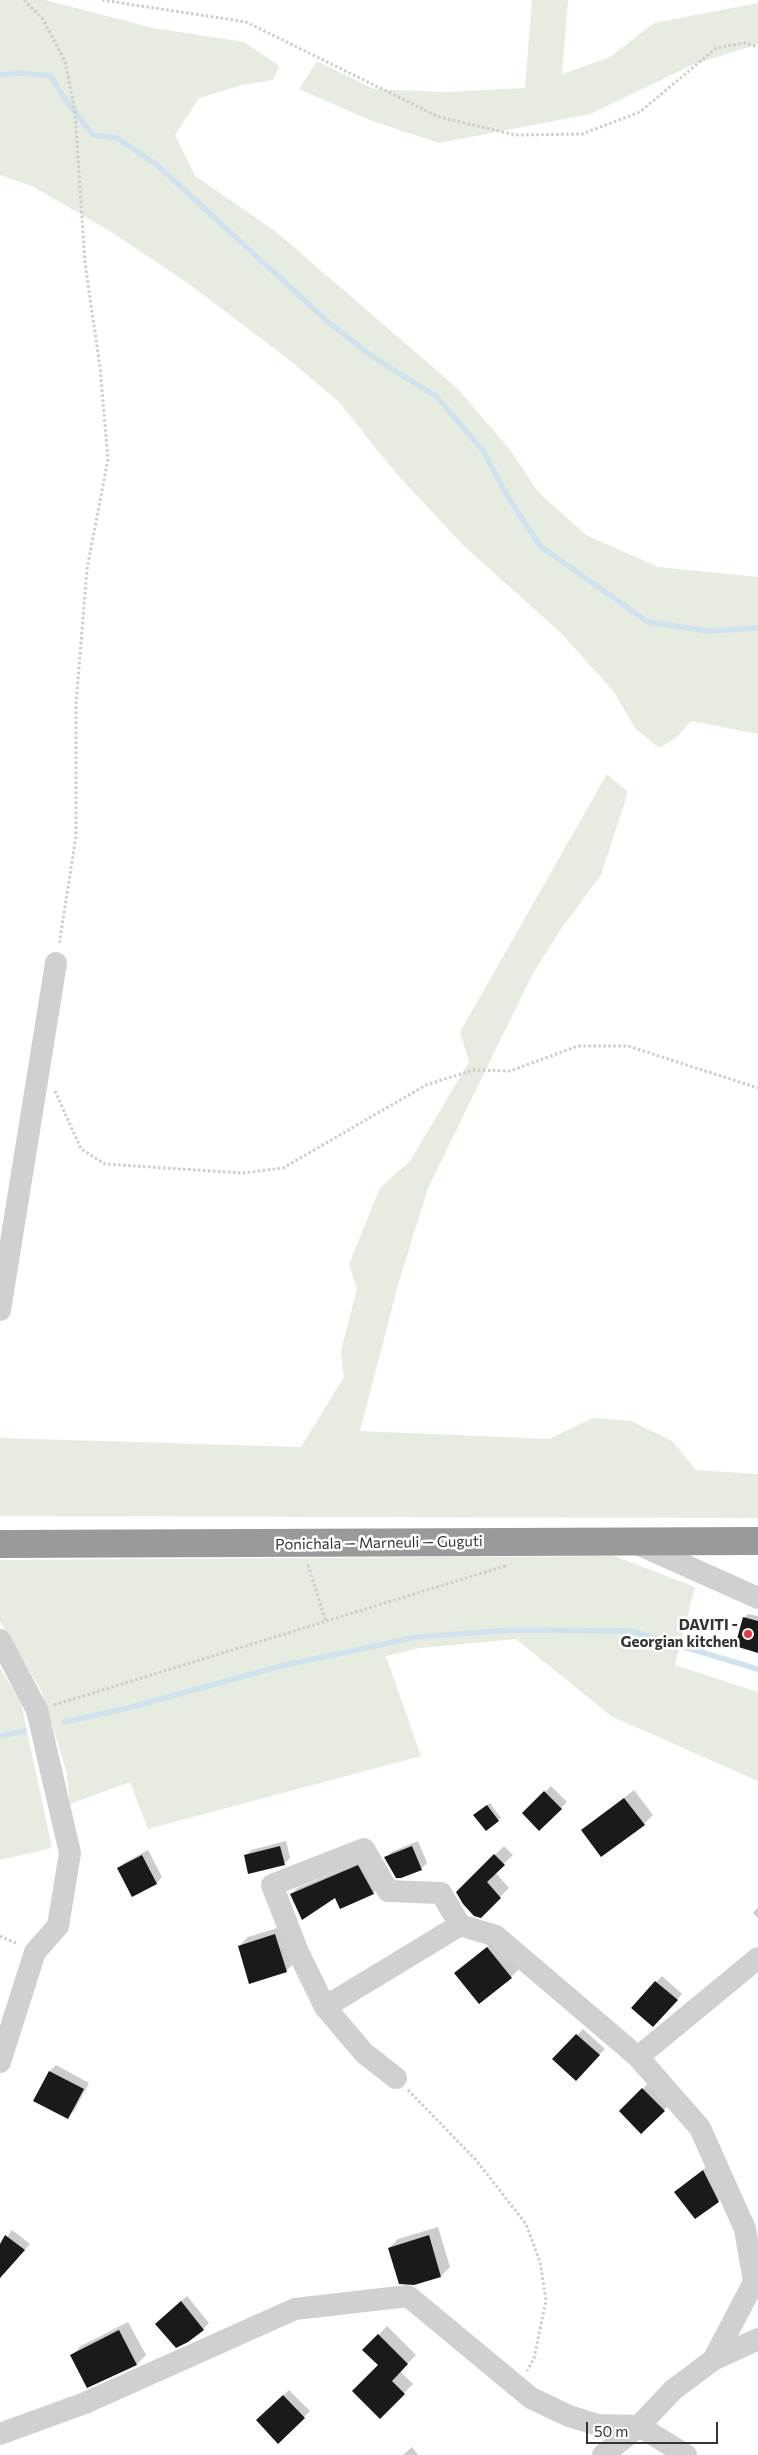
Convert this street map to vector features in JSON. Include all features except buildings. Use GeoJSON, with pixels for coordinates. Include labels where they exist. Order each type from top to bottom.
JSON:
{"type":"FeatureCollection","features":[{"type":"Feature","properties":{"kind":"highway","name":"Ponichala — Marneuli — Guguti"},"geometry":{"type":"LineString","coordinates":[[0,1544],[758,1541]]}},
{"type":"Feature","properties":{"kind":"street"},"geometry":{"type":"LineString","coordinates":[[0,1310],[40,1072],[56,963]]}},
{"type":"Feature","properties":{"kind":"street"},"geometry":{"type":"LineString","coordinates":[[630,1541],[758,1598]]}},
{"type":"Feature","properties":{"kind":"street"},"geometry":{"type":"LineString","coordinates":[[0,1640],[37,1710],[70,1853],[58,1926],[35,1952],[0,2062]]}},
{"type":"Feature","properties":{"kind":"street"},"geometry":{"type":"LineString","coordinates":[[396,2078],[364,2053],[325,2007],[298,1952],[272,1885],[364,1848],[388,1891],[441,1893],[460,1924],[496,1936],[638,2057],[700,2128],[745,2229],[756,2282],[713,2360]]}},
{"type":"Feature","properties":{"kind":"street"},"geometry":{"type":"LineString","coordinates":[[325,2007],[460,1924]]}},
{"type":"Feature","properties":{"kind":"street"},"geometry":{"type":"LineString","coordinates":[[638,2057],[758,1958]]}},
{"type":"Feature","properties":{"kind":"street"},"geometry":{"type":"LineString","coordinates":[[0,2434],[94,2399],[295,2309],[408,2296],[531,2398],[569,2416],[598,2424],[639,2426],[686,2455]]}},
{"type":"Feature","properties":{"kind":"street"},"geometry":{"type":"LineString","coordinates":[[603,2455],[639,2426],[673,2390],[713,2360],[758,2340]]}},
{"type":"Feature","properties":{"kind":"path"},"geometry":{"type":"LineString","coordinates":[[24,0],[42,18],[66,61],[75,112],[86,263],[100,367],[108,459],[87,569],[76,704],[76,836],[56,963]]}},
{"type":"Feature","properties":{"kind":"path"},"geometry":{"type":"LineString","coordinates":[[102,0],[246,22],[439,117],[516,135],[582,134],[640,112],[716,48],[746,43],[758,46]]}},
{"type":"Feature","properties":{"kind":"path"},"geometry":{"type":"LineString","coordinates":[[40,1072],[56,1093],[81,1149],[105,1164],[242,1173],[283,1168],[426,1085],[473,1070],[510,1071],[578,1046],[628,1046],[758,1088]]}},
{"type":"Feature","properties":{"kind":"path"},"geometry":{"type":"LineString","coordinates":[[37,1710],[505,1566],[510,1542]]}},
{"type":"Feature","properties":{"kind":"path"},"geometry":{"type":"LineString","coordinates":[[301,1544],[326,1622]]}},
{"type":"Feature","properties":{"kind":"path"},"geometry":{"type":"LineString","coordinates":[[396,2078],[476,2160],[526,2224],[540,2262],[546,2300],[534,2358],[518,2387]]}},
{"type":"Feature","properties":{"kind":"shaded area"},"geometry":{"type":"Polygon","coordinates":[[[0,0],[45,0],[153,28],[244,42],[279,66],[273,80],[242,85],[199,98],[175,135],[195,176],[275,231],[457,388],[511,451],[538,492],[586,535],[658,567],[758,577],[758,734],[691,721],[676,738],[659,748],[635,728],[614,692],[562,634],[463,545],[395,472],[339,402],[292,362],[189,284],[113,233],[32,186],[0,175],[0,0]]]}},
{"type":"Feature","properties":{"kind":"shaded area"},"geometry":{"type":"Polygon","coordinates":[[[532,0],[568,0],[562,74],[610,57],[654,23],[758,3],[758,44],[692,65],[590,114],[439,143],[372,121],[299,89],[317,61],[374,89],[446,92],[525,88],[532,0]]]}},
{"type":"Feature","properties":{"kind":"shaded area"},"geometry":{"type":"Polygon","coordinates":[[[607,774],[628,792],[601,875],[559,932],[532,975],[428,1188],[399,1281],[360,1431],[549,1439],[593,1418],[631,1421],[672,1441],[696,1470],[758,1474],[758,1518],[0,1516],[0,1438],[301,1447],[344,1377],[341,1351],[357,1289],[349,1264],[380,1188],[410,1161],[469,1062],[460,1032],[607,774]]]}},
{"type":"Feature","properties":{"kind":"shaded area"},"geometry":{"type":"Polygon","coordinates":[[[614,1556],[695,1587],[675,1665],[758,1692],[758,1781],[611,1716],[516,1639],[420,1648],[386,1656],[421,1756],[148,1829],[130,1782],[70,1804],[66,1770],[42,1692],[0,1621],[0,1560],[614,1556]]]}},
{"type":"Feature","properties":{"kind":"shaded area"},"geometry":{"type":"Polygon","coordinates":[[[0,1668],[21,1703],[52,1848],[0,1860],[0,1668]]]}},
{"type":"Feature","properties":{"kind":"waterway"},"geometry":{"type":"LineString","coordinates":[[0,75],[20,73],[51,76],[65,99],[93,135],[117,138],[157,165],[327,321],[373,357],[437,397],[484,452],[508,497],[540,546],[648,622],[708,631],[758,628]]}},
{"type":"Feature","properties":{"kind":"waterway"},"geometry":{"type":"LineString","coordinates":[[64,1722],[128,1708],[281,1666],[417,1637],[512,1630],[631,1631],[758,1669]]}},
{"type":"Feature","properties":{"kind":"waterway"},"geometry":{"type":"LineString","coordinates":[[0,1736],[24,1731]]}},
{"type":"Feature","properties":{"kind":"place","name":"DAVITI - Georgian kitchen"},"geometry":{"type":"Point","coordinates":[748,1634]}}]}
